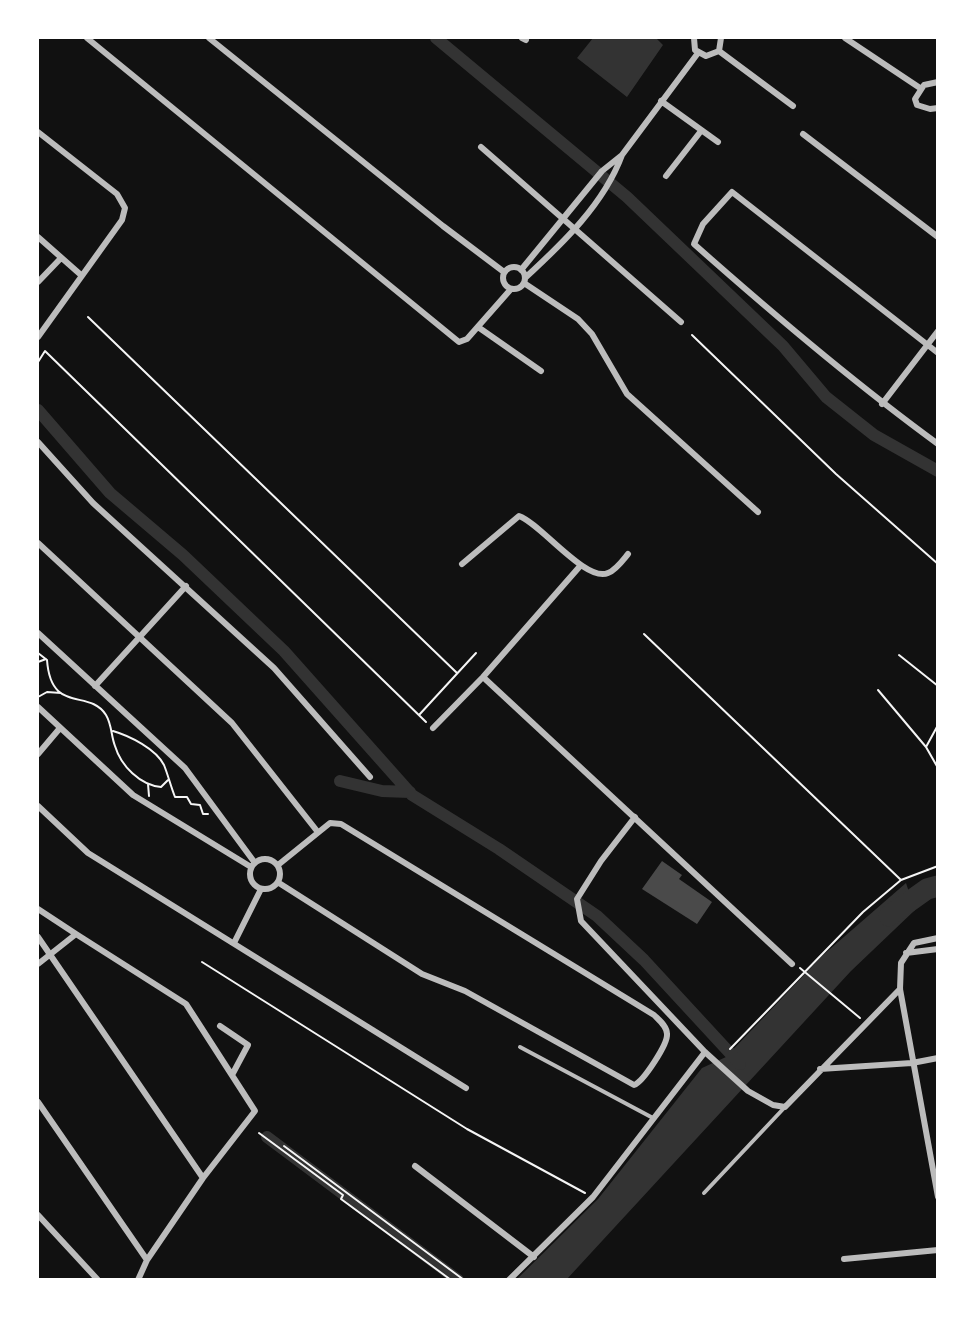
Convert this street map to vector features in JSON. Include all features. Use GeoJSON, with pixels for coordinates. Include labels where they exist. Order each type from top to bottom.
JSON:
{"type":"FeatureCollection","features":[{"type":"Feature","properties":{"kind":"street"},"geometry":{"type":"LineString","coordinates":[[87,38],[459,342],[467,339],[511,289],[520,288],[525,280],[576,228],[614,178],[622,155]]}},
{"type":"Feature","properties":{"kind":"street"},"geometry":{"type":"LineString","coordinates":[[209,38],[450,232],[504,272]]}},
{"type":"Feature","properties":{"kind":"street"},"geometry":{"type":"LineString","coordinates":[[694,38],[693,46],[698,53],[711,56],[719,51],[721,38]]}},
{"type":"Feature","properties":{"kind":"street"},"geometry":{"type":"LineString","coordinates":[[844,38],[920,88]]}},
{"type":"Feature","properties":{"kind":"street"},"geometry":{"type":"LineString","coordinates":[[719,51],[793,106]]}},
{"type":"Feature","properties":{"kind":"street"},"geometry":{"type":"LineString","coordinates":[[521,270],[602,171],[622,155],[698,53]]}},
{"type":"Feature","properties":{"kind":"street"},"geometry":{"type":"LineString","coordinates":[[938,82],[920,88],[915,99],[917,105],[930,109],[938,108]]}},
{"type":"Feature","properties":{"kind":"street"},"geometry":{"type":"LineString","coordinates":[[661,101],[717,142]]}},
{"type":"Feature","properties":{"kind":"street"},"geometry":{"type":"LineString","coordinates":[[666,176],[701,131]]}},
{"type":"Feature","properties":{"kind":"street"},"geometry":{"type":"LineString","coordinates":[[38,132],[117,194],[125,208],[123,220],[38,337]]}},
{"type":"Feature","properties":{"kind":"street"},"geometry":{"type":"LineString","coordinates":[[803,134],[938,237]]}},
{"type":"Feature","properties":{"kind":"street"},"geometry":{"type":"LineString","coordinates":[[480,147],[565,218],[681,322]]}},
{"type":"Feature","properties":{"kind":"street"},"geometry":{"type":"LineString","coordinates":[[938,352],[732,192],[703,225],[694,244],[783,323],[882,404],[938,444]]}},
{"type":"Feature","properties":{"kind":"street"},"geometry":{"type":"LineString","coordinates":[[38,237],[81,275]]}},
{"type":"Feature","properties":{"kind":"street"},"geometry":{"type":"LineString","coordinates":[[38,282],[61,258]]}},
{"type":"Feature","properties":{"kind":"street"},"geometry":{"type":"LineString","coordinates":[[504,272],[511,268],[521,270]]}},
{"type":"Feature","properties":{"kind":"street"},"geometry":{"type":"LineString","coordinates":[[521,270],[525,280],[578,319],[592,334],[627,394],[758,512]]}},
{"type":"Feature","properties":{"kind":"street"},"geometry":{"type":"LineString","coordinates":[[504,272],[503,282],[511,289]]}},
{"type":"Feature","properties":{"kind":"street"},"geometry":{"type":"LineString","coordinates":[[478,327],[541,371]]}},
{"type":"Feature","properties":{"kind":"street"},"geometry":{"type":"LineString","coordinates":[[882,404],[938,331]]}},
{"type":"Feature","properties":{"kind":"street"},"geometry":{"type":"LineString","coordinates":[[38,442],[93,503],[274,668],[370,777]]}},
{"type":"Feature","properties":{"kind":"street"},"geometry":{"type":"LineString","coordinates":[[462,564],[519,516],[530,521],[581,565],[605,575],[628,554]]}},
{"type":"Feature","properties":{"kind":"street"},"geometry":{"type":"LineString","coordinates":[[38,543],[232,723],[317,831]]}},
{"type":"Feature","properties":{"kind":"street"},"geometry":{"type":"LineString","coordinates":[[433,728],[483,677],[581,565]]}},
{"type":"Feature","properties":{"kind":"street"},"geometry":{"type":"LineString","coordinates":[[95,686],[186,586]]}},
{"type":"Feature","properties":{"kind":"street"},"geometry":{"type":"LineString","coordinates":[[38,633],[185,768],[253,865],[250,878],[261,889],[271,889],[279,883],[281,874],[278,865],[264,859],[253,865]]}},
{"type":"Feature","properties":{"kind":"street"},"geometry":{"type":"LineString","coordinates":[[483,677],[792,964]]}},
{"type":"Feature","properties":{"kind":"street"},"geometry":{"type":"LineString","coordinates":[[38,707],[133,795],[253,865]]}},
{"type":"Feature","properties":{"kind":"street"},"geometry":{"type":"LineString","coordinates":[[38,754],[60,728]]}},
{"type":"Feature","properties":{"kind":"street"},"geometry":{"type":"LineString","coordinates":[[38,806],[88,853],[466,1088]]}},
{"type":"Feature","properties":{"kind":"street"},"geometry":{"type":"LineString","coordinates":[[635,817],[601,861],[577,899],[581,921],[708,1055],[762,1101],[785,1107],[900,989]]}},
{"type":"Feature","properties":{"kind":"street"},"geometry":{"type":"LineString","coordinates":[[278,865],[317,831],[335,822],[349,828],[654,1015],[666,1029],[666,1039],[643,1079],[634,1085],[465,991],[422,974],[279,883]]}},
{"type":"Feature","properties":{"kind":"street"},"geometry":{"type":"LineString","coordinates":[[234,943],[261,889]]}},
{"type":"Feature","properties":{"kind":"street"},"geometry":{"type":"LineString","coordinates":[[38,909],[186,1004],[255,1111],[203,1178],[147,1260],[138,1280]]}},
{"type":"Feature","properties":{"kind":"street"},"geometry":{"type":"LineString","coordinates":[[38,964],[76,934]]}},
{"type":"Feature","properties":{"kind":"street"},"geometry":{"type":"LineString","coordinates":[[38,937],[203,1178]]}},
{"type":"Feature","properties":{"kind":"street"},"geometry":{"type":"LineString","coordinates":[[938,938],[914,943],[906,953],[899,973],[912,1063],[938,1197]]}},
{"type":"Feature","properties":{"kind":"street"},"geometry":{"type":"LineString","coordinates":[[906,953],[938,950]]}},
{"type":"Feature","properties":{"kind":"street"},"geometry":{"type":"LineString","coordinates":[[220,1026],[248,1045],[232,1075]]}},
{"type":"Feature","properties":{"kind":"street"},"geometry":{"type":"LineString","coordinates":[[509,1280],[593,1197],[708,1055]]}},
{"type":"Feature","properties":{"kind":"street"},"geometry":{"type":"LineString","coordinates":[[820,1069],[912,1063],[938,1058]]}},
{"type":"Feature","properties":{"kind":"street"},"geometry":{"type":"LineString","coordinates":[[38,1102],[147,1260]]}},
{"type":"Feature","properties":{"kind":"street"},"geometry":{"type":"LineString","coordinates":[[929,1158],[938,1157]]}},
{"type":"Feature","properties":{"kind":"street"},"geometry":{"type":"LineString","coordinates":[[415,1166],[534,1257]]}},
{"type":"Feature","properties":{"kind":"street"},"geometry":{"type":"LineString","coordinates":[[38,1215],[98,1280]]}},
{"type":"Feature","properties":{"kind":"street"},"geometry":{"type":"LineString","coordinates":[[844,1259],[938,1250]]}},
{"type":"Feature","properties":{"kind":"lane"},"geometry":{"type":"LineString","coordinates":[[520,1047],[654,1119]]}},
{"type":"Feature","properties":{"kind":"lane"},"geometry":{"type":"LineString","coordinates":[[704,1193],[785,1107]]}},
{"type":"Feature","properties":{"kind":"path"},"geometry":{"type":"LineString","coordinates":[[88,317],[457,673]]}},
{"type":"Feature","properties":{"kind":"path"},"geometry":{"type":"LineString","coordinates":[[692,335],[836,474],[938,564]]}},
{"type":"Feature","properties":{"kind":"path"},"geometry":{"type":"LineString","coordinates":[[38,362],[45,351],[433,728]]}},
{"type":"Feature","properties":{"kind":"path"},"geometry":{"type":"LineString","coordinates":[[644,634],[901,880]]}},
{"type":"Feature","properties":{"kind":"path"},"geometry":{"type":"LineString","coordinates":[[38,653],[46,659],[48,676],[61,693]]}},
{"type":"Feature","properties":{"kind":"path"},"geometry":{"type":"LineString","coordinates":[[419,715],[476,653]]}},
{"type":"Feature","properties":{"kind":"path"},"geometry":{"type":"LineString","coordinates":[[899,655],[938,686]]}},
{"type":"Feature","properties":{"kind":"path"},"geometry":{"type":"LineString","coordinates":[[38,662],[46,659]]}},
{"type":"Feature","properties":{"kind":"path"},"geometry":{"type":"LineString","coordinates":[[878,690],[926,747],[938,768]]}},
{"type":"Feature","properties":{"kind":"path"},"geometry":{"type":"LineString","coordinates":[[38,698],[48,692],[61,693],[99,707],[106,714],[115,746],[126,766],[139,780],[161,787],[168,780]]}},
{"type":"Feature","properties":{"kind":"path"},"geometry":{"type":"LineString","coordinates":[[926,747],[938,725]]}},
{"type":"Feature","properties":{"kind":"path"},"geometry":{"type":"LineString","coordinates":[[112,731],[126,735],[155,755],[163,764],[175,797],[188,796],[190,804],[200,805],[203,814],[210,814],[216,810]]}},
{"type":"Feature","properties":{"kind":"path"},"geometry":{"type":"LineString","coordinates":[[730,1049],[863,912],[901,880],[938,866]]}},
{"type":"Feature","properties":{"kind":"path"},"geometry":{"type":"LineString","coordinates":[[202,962],[467,1129],[593,1197]]}},
{"type":"Feature","properties":{"kind":"path"},"geometry":{"type":"LineString","coordinates":[[806,972],[867,1024]]}},
{"type":"Feature","properties":{"kind":"path"},"geometry":{"type":"LineString","coordinates":[[259,1133],[343,1194],[341,1198],[451,1280]]}},
{"type":"Feature","properties":{"kind":"path"},"geometry":{"type":"LineString","coordinates":[[285,1146],[464,1280]]}},
{"type":"Feature","properties":{"kind":"shaded area"},"geometry":{"type":"Polygon","coordinates":[[[593,38],[656,38],[663,45],[627,97],[577,58],[593,38]]]}},
{"type":"Feature","properties":{"kind":"shaded area"},"geometry":{"type":"Polygon","coordinates":[[[906,883],[915,910],[851,971],[567,1279],[516,1280],[598,1199],[702,1068],[726,1057],[822,956],[906,883]]]}},
{"type":"Feature","properties":{"kind":"building"},"geometry":{"type":"Polygon","coordinates":[[[662,861],[682,875],[679,879],[712,902],[697,924],[642,889],[662,861]]]}},
{"type":"Feature","properties":{"kind":"waterway"},"geometry":{"type":"LineString","coordinates":[[436,38],[627,197],[783,346],[826,397],[874,435],[938,471]]}},
{"type":"Feature","properties":{"kind":"waterway"},"geometry":{"type":"LineString","coordinates":[[38,410],[110,493],[183,555],[284,651],[412,795],[499,849],[597,916],[644,960],[740,1064]]}},
{"type":"Feature","properties":{"kind":"waterway"},"geometry":{"type":"LineString","coordinates":[[340,781],[382,791],[410,792]]}},
{"type":"Feature","properties":{"kind":"waterway"},"geometry":{"type":"LineString","coordinates":[[889,916],[927,889],[938,886]]}},
{"type":"Feature","properties":{"kind":"waterway"},"geometry":{"type":"LineString","coordinates":[[267,1137],[458,1280]]}}]}
